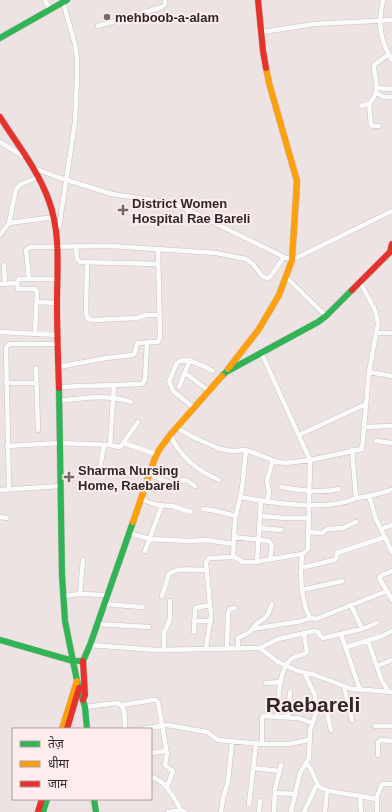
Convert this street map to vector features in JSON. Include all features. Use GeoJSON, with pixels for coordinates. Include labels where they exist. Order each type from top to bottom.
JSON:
{"type":"FeatureCollection","features":[{"type":"Feature","properties":{"kind":"main road"},"geometry":{"type":"LineString","coordinates":[[83,700],[85,695],[83,661],[90,645],[156,454],[170,435],[226,372],[260,329],[278,294],[292,260],[297,181],[269,83],[264,58],[258,0]]}},
{"type":"Feature","properties":{"kind":"main road"},"geometry":{"type":"LineString","coordinates":[[0,38],[65,1]]}},
{"type":"Feature","properties":{"kind":"main road"},"geometry":{"type":"LineString","coordinates":[[0,117],[39,177],[56,217],[58,232],[58,387],[63,596],[65,621],[77,681],[85,708],[87,728]]}},
{"type":"Feature","properties":{"kind":"main road"},"geometry":{"type":"LineString","coordinates":[[226,372],[318,322],[326,316],[391,252],[392,244]]}},
{"type":"Feature","properties":{"kind":"main road"},"geometry":{"type":"LineString","coordinates":[[0,640],[73,661],[83,661]]}},
{"type":"Feature","properties":{"kind":"main road"},"geometry":{"type":"LineString","coordinates":[[62,728],[77,681]]}},
{"type":"Feature","properties":{"kind":"main road"},"geometry":{"type":"LineString","coordinates":[[68,728],[79,688]]}},
{"type":"Feature","properties":{"kind":"main road"},"geometry":{"type":"LineString","coordinates":[[38,812],[42,800]]}},
{"type":"Feature","properties":{"kind":"main road"},"geometry":{"type":"LineString","coordinates":[[43,812],[47,800]]}},
{"type":"Feature","properties":{"kind":"main road"},"geometry":{"type":"LineString","coordinates":[[94,800],[96,812]]}},
{"type":"Feature","properties":{"kind":"street"},"geometry":{"type":"LineString","coordinates":[[45,0],[50,10]]}},
{"type":"Feature","properties":{"kind":"street"},"geometry":{"type":"LineString","coordinates":[[98,26],[162,7],[165,4],[165,0]]}},
{"type":"Feature","properties":{"kind":"street"},"geometry":{"type":"LineString","coordinates":[[383,0],[380,31],[392,60]]}},
{"type":"Feature","properties":{"kind":"street"},"geometry":{"type":"LineString","coordinates":[[58,232],[75,122],[77,58],[65,1]]}},
{"type":"Feature","properties":{"kind":"street"},"geometry":{"type":"LineString","coordinates":[[262,32],[315,24],[392,20]]}},
{"type":"Feature","properties":{"kind":"street"},"geometry":{"type":"LineString","coordinates":[[361,106],[372,102],[377,90],[374,66],[392,48]]}},
{"type":"Feature","properties":{"kind":"street"},"geometry":{"type":"LineString","coordinates":[[377,90],[392,89]]}},
{"type":"Feature","properties":{"kind":"street"},"geometry":{"type":"LineString","coordinates":[[377,90],[384,97],[392,97]]}},
{"type":"Feature","properties":{"kind":"street"},"geometry":{"type":"LineString","coordinates":[[369,104],[371,125],[380,126]]}},
{"type":"Feature","properties":{"kind":"street"},"geometry":{"type":"LineString","coordinates":[[0,142],[26,158]]}},
{"type":"Feature","properties":{"kind":"street"},"geometry":{"type":"LineString","coordinates":[[33,168],[112,194],[177,205],[292,260],[392,211]]}},
{"type":"Feature","properties":{"kind":"street"},"geometry":{"type":"LineString","coordinates":[[0,234],[9,223],[16,189],[21,184],[39,177]]}},
{"type":"Feature","properties":{"kind":"street"},"geometry":{"type":"LineString","coordinates":[[9,223],[56,217]]}},
{"type":"Feature","properties":{"kind":"street"},"geometry":{"type":"LineString","coordinates":[[29,279],[26,248],[30,247],[58,248],[111,246],[216,253],[246,258],[253,264],[262,276],[267,278],[270,277],[284,257]]}},
{"type":"Feature","properties":{"kind":"street"},"geometry":{"type":"LineString","coordinates":[[76,247],[78,261],[80,262],[158,264]]}},
{"type":"Feature","properties":{"kind":"street"},"geometry":{"type":"LineString","coordinates":[[58,367],[106,358],[133,355],[136,351],[137,344],[140,342],[155,342],[159,340],[160,315],[158,249]]}},
{"type":"Feature","properties":{"kind":"street"},"geometry":{"type":"LineString","coordinates":[[87,262],[86,313],[88,319],[137,318],[146,315],[160,315]]}},
{"type":"Feature","properties":{"kind":"street"},"geometry":{"type":"LineString","coordinates":[[4,265],[3,284],[17,283],[20,279],[58,279]]}},
{"type":"Feature","properties":{"kind":"street"},"geometry":{"type":"LineString","coordinates":[[285,276],[326,316]]}},
{"type":"Feature","properties":{"kind":"street"},"geometry":{"type":"LineString","coordinates":[[177,428],[220,449],[231,451],[246,450],[286,463],[310,460],[362,449],[369,372],[378,323],[377,314],[360,282]]}},
{"type":"Feature","properties":{"kind":"street"},"geometry":{"type":"LineString","coordinates":[[17,283],[18,290],[36,290],[37,302],[35,334]]}},
{"type":"Feature","properties":{"kind":"street"},"geometry":{"type":"LineString","coordinates":[[37,302],[57,303]]}},
{"type":"Feature","properties":{"kind":"street"},"geometry":{"type":"LineString","coordinates":[[0,332],[58,335]]}},
{"type":"Feature","properties":{"kind":"street"},"geometry":{"type":"LineString","coordinates":[[376,332],[392,333]]}},
{"type":"Feature","properties":{"kind":"street"},"geometry":{"type":"LineString","coordinates":[[58,387],[143,383],[145,380],[147,342]]}},
{"type":"Feature","properties":{"kind":"street"},"geometry":{"type":"LineString","coordinates":[[9,489],[5,349],[10,344],[58,344]]}},
{"type":"Feature","properties":{"kind":"street"},"geometry":{"type":"LineString","coordinates":[[206,649],[211,621],[207,570],[207,561],[210,558],[233,557],[243,562],[257,562],[302,554],[308,549],[310,460],[261,352]]}},
{"type":"Feature","properties":{"kind":"street"},"geometry":{"type":"LineString","coordinates":[[179,387],[190,360]]}},
{"type":"Feature","properties":{"kind":"street"},"geometry":{"type":"LineString","coordinates":[[194,408],[173,391],[169,381],[177,363],[190,360],[213,371]]}},
{"type":"Feature","properties":{"kind":"street"},"geometry":{"type":"LineString","coordinates":[[36,368],[38,430]]}},
{"type":"Feature","properties":{"kind":"street"},"geometry":{"type":"LineString","coordinates":[[0,371],[6,371]]}},
{"type":"Feature","properties":{"kind":"street"},"geometry":{"type":"LineString","coordinates":[[369,372],[392,376]]}},
{"type":"Feature","properties":{"kind":"street"},"geometry":{"type":"LineString","coordinates":[[185,373],[209,391]]}},
{"type":"Feature","properties":{"kind":"street"},"geometry":{"type":"LineString","coordinates":[[6,383],[36,384]]}},
{"type":"Feature","properties":{"kind":"street"},"geometry":{"type":"LineString","coordinates":[[110,445],[114,385]]}},
{"type":"Feature","properties":{"kind":"street"},"geometry":{"type":"LineString","coordinates":[[59,401],[83,398],[113,398],[132,402]]}},
{"type":"Feature","properties":{"kind":"street"},"geometry":{"type":"LineString","coordinates":[[299,436],[366,404]]}},
{"type":"Feature","properties":{"kind":"street"},"geometry":{"type":"LineString","coordinates":[[7,446],[60,443],[110,445],[119,447],[138,422]]}},
{"type":"Feature","properties":{"kind":"street"},"geometry":{"type":"LineString","coordinates":[[364,427],[392,426]]}},
{"type":"Feature","properties":{"kind":"street"},"geometry":{"type":"LineString","coordinates":[[170,435],[190,462],[219,480]]}},
{"type":"Feature","properties":{"kind":"street"},"geometry":{"type":"LineString","coordinates":[[376,441],[392,443]]}},
{"type":"Feature","properties":{"kind":"street"},"geometry":{"type":"LineString","coordinates":[[123,443],[156,454]]}},
{"type":"Feature","properties":{"kind":"street"},"geometry":{"type":"LineString","coordinates":[[100,468],[104,445]]}},
{"type":"Feature","properties":{"kind":"street"},"geometry":{"type":"LineString","coordinates":[[233,557],[236,516],[241,497],[246,450]]}},
{"type":"Feature","properties":{"kind":"street"},"geometry":{"type":"LineString","coordinates":[[352,450],[356,498]]}},
{"type":"Feature","properties":{"kind":"street"},"geometry":{"type":"LineString","coordinates":[[267,502],[269,490],[267,480],[273,460]]}},
{"type":"Feature","properties":{"kind":"street"},"geometry":{"type":"LineString","coordinates":[[149,474],[168,482],[186,480],[195,486]]}},
{"type":"Feature","properties":{"kind":"street"},"geometry":{"type":"LineString","coordinates":[[0,490],[60,486]]}},
{"type":"Feature","properties":{"kind":"street"},"geometry":{"type":"LineString","coordinates":[[281,487],[309,490],[339,489]]}},
{"type":"Feature","properties":{"kind":"street"},"geometry":{"type":"LineString","coordinates":[[241,497],[267,502],[308,505],[341,504],[356,498],[392,490]]}},
{"type":"Feature","properties":{"kind":"street"},"geometry":{"type":"LineString","coordinates":[[369,496],[373,511],[392,552]]}},
{"type":"Feature","properties":{"kind":"street"},"geometry":{"type":"LineString","coordinates":[[140,499],[191,512]]}},
{"type":"Feature","properties":{"kind":"street"},"geometry":{"type":"LineString","coordinates":[[257,562],[261,501]]}},
{"type":"Feature","properties":{"kind":"street"},"geometry":{"type":"LineString","coordinates":[[145,551],[162,505]]}},
{"type":"Feature","properties":{"kind":"street"},"geometry":{"type":"LineString","coordinates":[[202,509],[236,516]]}},
{"type":"Feature","properties":{"kind":"street"},"geometry":{"type":"LineString","coordinates":[[260,516],[308,518]]}},
{"type":"Feature","properties":{"kind":"street"},"geometry":{"type":"LineString","coordinates":[[0,517],[7,518]]}},
{"type":"Feature","properties":{"kind":"street"},"geometry":{"type":"LineString","coordinates":[[308,532],[322,533],[327,529],[344,528],[356,522]]}},
{"type":"Feature","properties":{"kind":"street"},"geometry":{"type":"LineString","coordinates":[[381,529],[392,525]]}},
{"type":"Feature","properties":{"kind":"street"},"geometry":{"type":"LineString","coordinates":[[259,528],[281,530]]}},
{"type":"Feature","properties":{"kind":"street"},"geometry":{"type":"LineString","coordinates":[[129,533],[150,539],[206,540],[234,544]]}},
{"type":"Feature","properties":{"kind":"street"},"geometry":{"type":"LineString","coordinates":[[234,537],[268,540],[272,545],[270,559]]}},
{"type":"Feature","properties":{"kind":"street"},"geometry":{"type":"LineString","coordinates":[[301,568],[334,560],[337,553],[341,551],[385,537]]}},
{"type":"Feature","properties":{"kind":"street"},"geometry":{"type":"LineString","coordinates":[[302,554],[302,590],[305,608],[311,619],[314,631]]}},
{"type":"Feature","properties":{"kind":"street"},"geometry":{"type":"LineString","coordinates":[[80,594],[83,560]]}},
{"type":"Feature","properties":{"kind":"street"},"geometry":{"type":"LineString","coordinates":[[162,596],[169,574],[172,572],[178,570],[207,570]]}},
{"type":"Feature","properties":{"kind":"street"},"geometry":{"type":"LineString","coordinates":[[392,571],[382,575],[379,578],[392,600]]}},
{"type":"Feature","properties":{"kind":"street"},"geometry":{"type":"LineString","coordinates":[[302,590],[342,581]]}},
{"type":"Feature","properties":{"kind":"street"},"geometry":{"type":"LineString","coordinates":[[252,629],[311,619],[316,620],[387,591]]}},
{"type":"Feature","properties":{"kind":"street"},"geometry":{"type":"LineString","coordinates":[[63,596],[80,594],[107,595]]}},
{"type":"Feature","properties":{"kind":"street"},"geometry":{"type":"LineString","coordinates":[[164,650],[164,630],[170,619],[170,601]]}},
{"type":"Feature","properties":{"kind":"street"},"geometry":{"type":"LineString","coordinates":[[104,604],[143,607]]}},
{"type":"Feature","properties":{"kind":"street"},"geometry":{"type":"LineString","coordinates":[[238,648],[238,638],[250,632],[256,624],[267,616],[272,604]]}},
{"type":"Feature","properties":{"kind":"street"},"geometry":{"type":"LineString","coordinates":[[194,632],[195,608],[210,605]]}},
{"type":"Feature","properties":{"kind":"street"},"geometry":{"type":"LineString","coordinates":[[352,605],[362,629]]}},
{"type":"Feature","properties":{"kind":"street"},"geometry":{"type":"LineString","coordinates":[[227,648],[228,613],[230,609],[235,608]]}},
{"type":"Feature","properties":{"kind":"street"},"geometry":{"type":"LineString","coordinates":[[194,621],[211,621]]}},
{"type":"Feature","properties":{"kind":"street"},"geometry":{"type":"LineString","coordinates":[[90,645],[164,650],[260,648],[278,640],[314,631],[318,632],[322,638],[362,629],[377,623]]}},
{"type":"Feature","properties":{"kind":"street"},"geometry":{"type":"LineString","coordinates":[[97,624],[149,627]]}},
{"type":"Feature","properties":{"kind":"street"},"geometry":{"type":"LineString","coordinates":[[347,647],[368,641],[392,631]]}},
{"type":"Feature","properties":{"kind":"street"},"geometry":{"type":"LineString","coordinates":[[277,716],[281,682],[285,666],[292,658],[307,652],[304,634]]}},
{"type":"Feature","properties":{"kind":"street"},"geometry":{"type":"LineString","coordinates":[[341,634],[347,647],[360,690]]}},
{"type":"Feature","properties":{"kind":"street"},"geometry":{"type":"LineString","coordinates":[[368,641],[383,685],[391,692]]}},
{"type":"Feature","properties":{"kind":"street"},"geometry":{"type":"LineString","coordinates":[[260,648],[285,666],[344,686],[360,690],[391,692]]}},
{"type":"Feature","properties":{"kind":"street"},"geometry":{"type":"LineString","coordinates":[[377,666],[392,660]]}},
{"type":"Feature","properties":{"kind":"street"},"geometry":{"type":"LineString","coordinates":[[291,812],[300,773],[309,758],[310,730],[316,713],[315,695],[304,672]]}},
{"type":"Feature","properties":{"kind":"street"},"geometry":{"type":"LineString","coordinates":[[266,683],[281,682]]}},
{"type":"Feature","properties":{"kind":"street"},"geometry":{"type":"LineString","coordinates":[[344,686],[352,720]]}},
{"type":"Feature","properties":{"kind":"street"},"geometry":{"type":"LineString","coordinates":[[288,717],[290,692]]}},
{"type":"Feature","properties":{"kind":"street"},"geometry":{"type":"LineString","coordinates":[[85,708],[117,703],[122,705],[156,700],[158,702],[166,751],[165,765],[173,771],[167,787]]}},
{"type":"Feature","properties":{"kind":"street"},"geometry":{"type":"LineString","coordinates":[[122,705],[125,728]]}},
{"type":"Feature","properties":{"kind":"street"},"geometry":{"type":"LineString","coordinates":[[316,708],[326,707],[330,730]]}},
{"type":"Feature","properties":{"kind":"street"},"geometry":{"type":"LineString","coordinates":[[262,744],[262,717],[265,715],[298,718],[312,723]]}},
{"type":"Feature","properties":{"kind":"street"},"geometry":{"type":"LineString","coordinates":[[147,728],[162,725],[207,732],[216,739],[256,744],[289,744],[309,740]]}},
{"type":"Feature","properties":{"kind":"street"},"geometry":{"type":"LineString","coordinates":[[375,726],[392,726]]}},
{"type":"Feature","properties":{"kind":"street"},"geometry":{"type":"LineString","coordinates":[[378,755],[378,742],[381,740],[392,741]]}},
{"type":"Feature","properties":{"kind":"street"},"geometry":{"type":"LineString","coordinates":[[221,812],[223,798],[228,782],[232,741]]}},
{"type":"Feature","properties":{"kind":"street"},"geometry":{"type":"LineString","coordinates":[[249,804],[256,744]]}},
{"type":"Feature","properties":{"kind":"street"},"geometry":{"type":"LineString","coordinates":[[152,753],[166,751]]}},
{"type":"Feature","properties":{"kind":"street"},"geometry":{"type":"LineString","coordinates":[[306,763],[313,771],[317,784],[320,788],[377,799]]}},
{"type":"Feature","properties":{"kind":"street"},"geometry":{"type":"LineString","coordinates":[[274,812],[275,793],[281,765]]}},
{"type":"Feature","properties":{"kind":"street"},"geometry":{"type":"LineString","coordinates":[[253,768],[280,771]]}},
{"type":"Feature","properties":{"kind":"street"},"geometry":{"type":"LineString","coordinates":[[152,777],[161,781],[167,787],[183,811],[168,812]]}},
{"type":"Feature","properties":{"kind":"street"},"geometry":{"type":"LineString","coordinates":[[304,812],[317,784]]}},
{"type":"Feature","properties":{"kind":"street"},"geometry":{"type":"LineString","coordinates":[[377,812],[377,799],[382,784],[392,784]]}},
{"type":"Feature","properties":{"kind":"street"},"geometry":{"type":"LineString","coordinates":[[325,812],[327,790]]}},
{"type":"Feature","properties":{"kind":"street"},"geometry":{"type":"LineString","coordinates":[[275,793],[296,794]]}},
{"type":"Feature","properties":{"kind":"street"},"geometry":{"type":"LineString","coordinates":[[360,796],[361,812]]}},
{"type":"Feature","properties":{"kind":"street"},"geometry":{"type":"LineString","coordinates":[[259,812],[260,801]]}},
{"type":"Feature","properties":{"kind":"traffic: fast"},"geometry":{"type":"LineString","coordinates":[[0,38],[67,0]]}},
{"type":"Feature","properties":{"kind":"traffic: fast"},"geometry":{"type":"LineString","coordinates":[[222,376],[226,372],[318,322],[352,290]]}},
{"type":"Feature","properties":{"kind":"traffic: fast"},"geometry":{"type":"LineString","coordinates":[[59,388],[62,575],[65,621],[77,681],[85,707],[87,728]]}},
{"type":"Feature","properties":{"kind":"traffic: fast"},"geometry":{"type":"LineString","coordinates":[[0,640],[73,661],[83,661],[133,522]]}},
{"type":"Feature","properties":{"kind":"traffic: fast"},"geometry":{"type":"LineString","coordinates":[[43,812],[47,800]]}},
{"type":"Feature","properties":{"kind":"traffic: fast"},"geometry":{"type":"LineString","coordinates":[[94,800],[96,812]]}},
{"type":"Feature","properties":{"kind":"traffic: slow"},"geometry":{"type":"LineString","coordinates":[[228,369],[259,329],[279,295],[292,260],[297,181],[266,68]]}},
{"type":"Feature","properties":{"kind":"traffic: slow"},"geometry":{"type":"LineString","coordinates":[[133,522],[159,450],[170,435],[222,376]]}},
{"type":"Feature","properties":{"kind":"traffic: slow"},"geometry":{"type":"LineString","coordinates":[[62,728],[77,681]]}},
{"type":"Feature","properties":{"kind":"traffic: jam"},"geometry":{"type":"LineString","coordinates":[[258,0],[266,68]]}},
{"type":"Feature","properties":{"kind":"traffic: jam"},"geometry":{"type":"LineString","coordinates":[[0,117],[39,179],[53,213],[58,251],[57,314],[59,388]]}},
{"type":"Feature","properties":{"kind":"traffic: jam"},"geometry":{"type":"LineString","coordinates":[[352,290],[390,252],[392,244]]}},
{"type":"Feature","properties":{"kind":"traffic: jam"},"geometry":{"type":"LineString","coordinates":[[83,661],[85,695],[83,700]]}},
{"type":"Feature","properties":{"kind":"traffic: jam"},"geometry":{"type":"LineString","coordinates":[[67,728],[79,688]]}},
{"type":"Feature","properties":{"kind":"traffic: jam"},"geometry":{"type":"LineString","coordinates":[[38,812],[42,800]]}},
{"type":"Feature","properties":{"kind":"place","name":"mehboob-a-alam"},"geometry":{"type":"Point","coordinates":[107,17]}},
{"type":"Feature","properties":{"kind":"place","name":"District Women Hospital Rae Bareli"},"geometry":{"type":"Point","coordinates":[123,210]}},
{"type":"Feature","properties":{"kind":"place","name":"Sharma Nursing Home, Raebareli"},"geometry":{"type":"Point","coordinates":[69,477]}},
{"type":"Feature","properties":{"kind":"district","name":"Raebareli"},"geometry":{"type":"Point","coordinates":[313,704]}}]}
